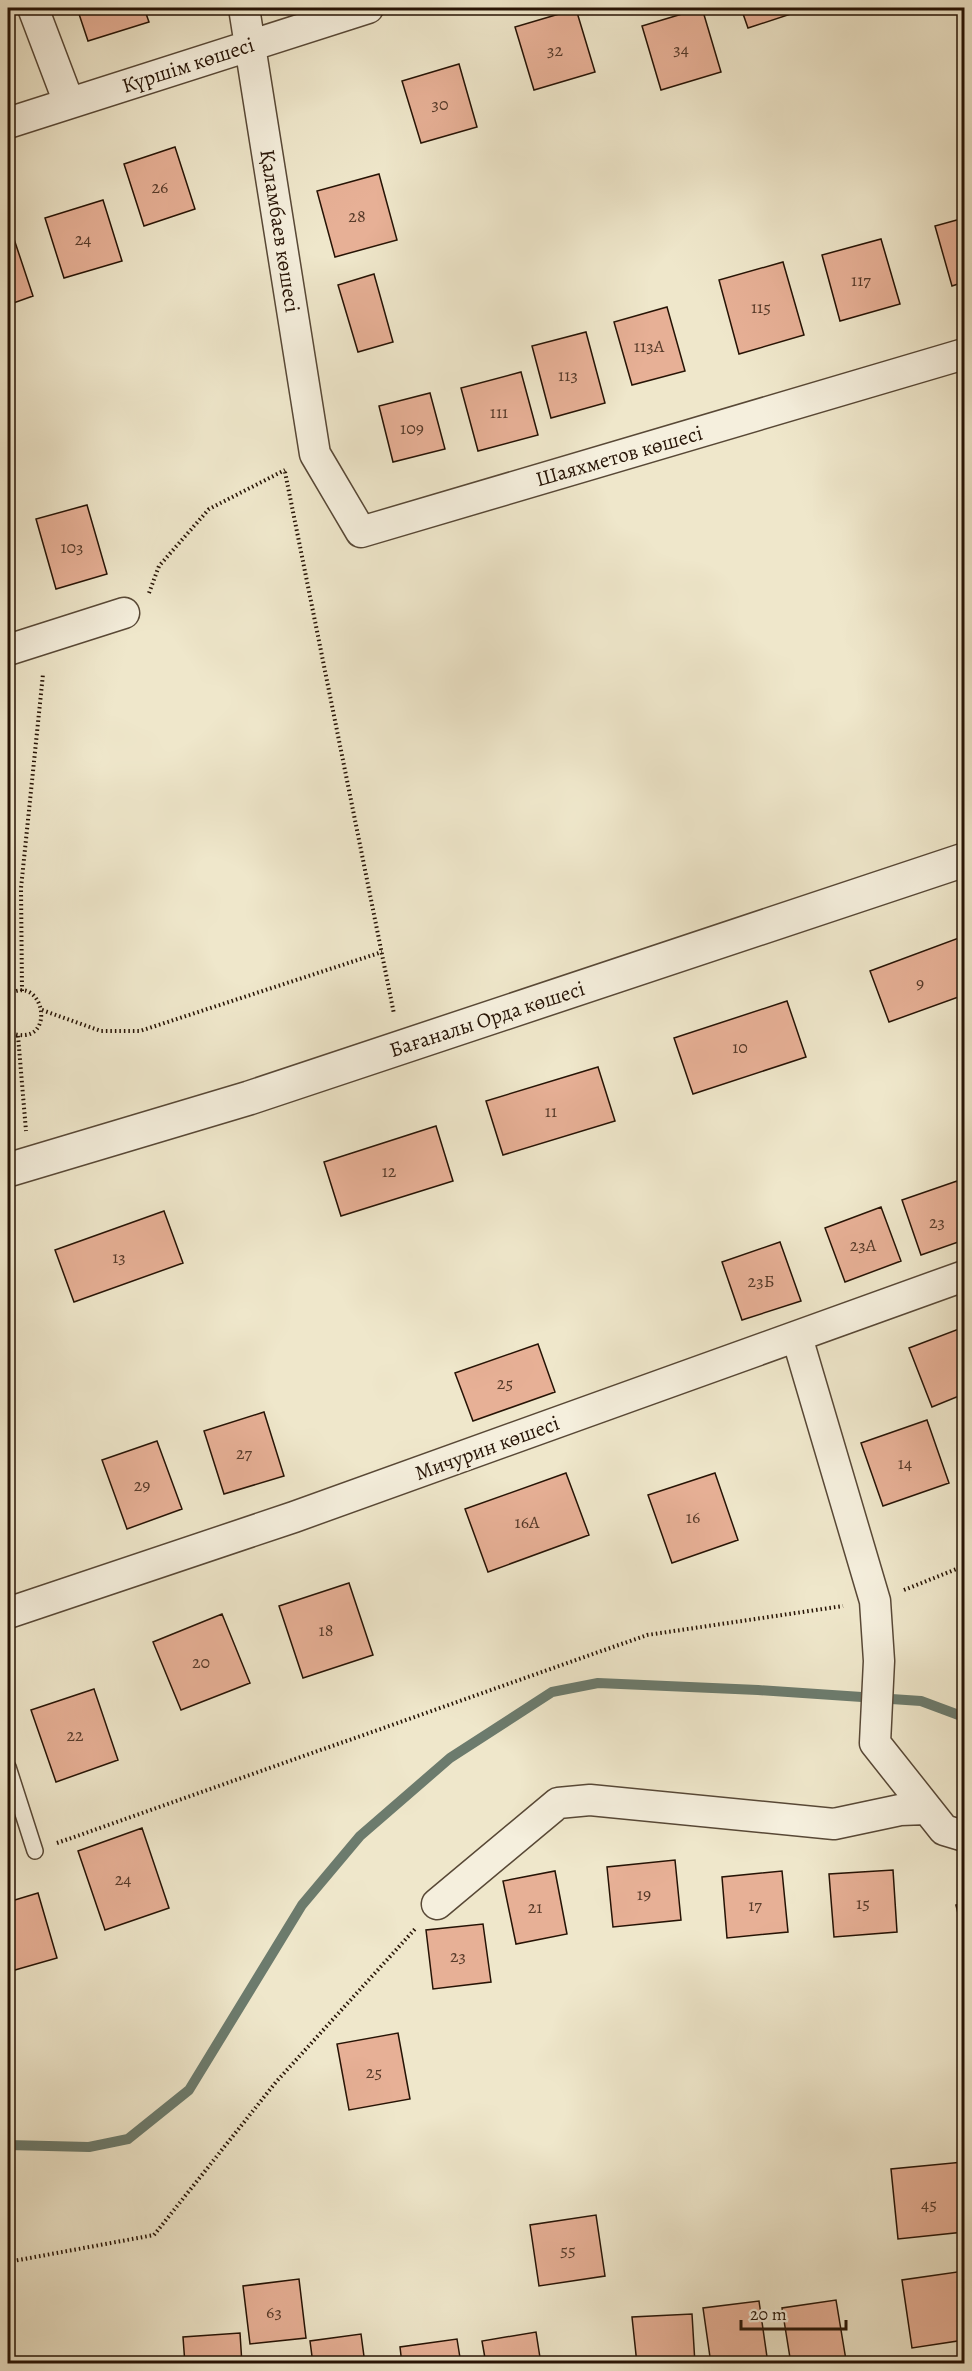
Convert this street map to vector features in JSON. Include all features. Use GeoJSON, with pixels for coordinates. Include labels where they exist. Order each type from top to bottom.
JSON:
{"type":"FeatureCollection","features":[{"type":"Feature","properties":{"kind":"street"},"geometry":{"type":"LineString","coordinates":[[33,8],[69,103]]}},
{"type":"Feature","properties":{"kind":"street","name":"Қаламбаев көшесі"},"geometry":{"type":"LineString","coordinates":[[244,8],[315,454]]}},
{"type":"Feature","properties":{"kind":"street","name":"Күршім көшесі"},"geometry":{"type":"LineString","coordinates":[[8,123],[368,8]]}},
{"type":"Feature","properties":{"kind":"street","name":"Шаяхметов көшесі"},"geometry":{"type":"LineString","coordinates":[[315,454],[361,532],[964,354]]}},
{"type":"Feature","properties":{"kind":"street"},"geometry":{"type":"LineString","coordinates":[[8,650],[124,613]]}},
{"type":"Feature","properties":{"kind":"street","name":"Бағаналы Орда көшесі"},"geometry":{"type":"LineString","coordinates":[[18,1166],[249,1098],[964,860]]}},
{"type":"Feature","properties":{"kind":"street","name":"Мичурин көшесі"},"geometry":{"type":"LineString","coordinates":[[8,1613],[305,1513],[964,1276]]}},
{"type":"Feature","properties":{"kind":"street"},"geometry":{"type":"LineString","coordinates":[[797,1337],[875,1601],[879,1661],[875,1743],[944,1830],[964,1836]]}},
{"type":"Feature","properties":{"kind":"street"},"geometry":{"type":"LineString","coordinates":[[437,1904],[558,1803],[590,1800],[834,1824],[900,1810],[926,1809]]}},
{"type":"Feature","properties":{"kind":"lane"},"geometry":{"type":"LineString","coordinates":[[8,1767],[35,1851]]}},
{"type":"Feature","properties":{"kind":"path"},"geometry":{"type":"LineString","coordinates":[[124,613],[150,591],[159,566],[210,508],[315,454]]}},
{"type":"Feature","properties":{"kind":"path"},"geometry":{"type":"LineString","coordinates":[[283,458],[401,1047]]}},
{"type":"Feature","properties":{"kind":"path"},"geometry":{"type":"LineString","coordinates":[[22,991],[21,888],[47,638]]}},
{"type":"Feature","properties":{"kind":"path"},"geometry":{"type":"LineString","coordinates":[[42,1010],[101,1031],[140,1031],[382,952]]}},
{"type":"Feature","properties":{"kind":"path"},"geometry":{"type":"LineString","coordinates":[[8,995],[22,991],[32,994],[42,1010],[42,1020],[28,1035],[18,1036],[8,1032]]}},
{"type":"Feature","properties":{"kind":"path"},"geometry":{"type":"LineString","coordinates":[[18,1036],[18,1166]]}},
{"type":"Feature","properties":{"kind":"path"},"geometry":{"type":"LineString","coordinates":[[35,1851],[647,1635],[875,1601],[964,1566]]}},
{"type":"Feature","properties":{"kind":"path"},"geometry":{"type":"LineString","coordinates":[[8,2262],[154,2235],[276,2082],[437,1904]]}},
{"type":"Feature","properties":{"kind":"building"},"geometry":{"type":"Polygon","coordinates":[[[77,8],[144,8],[149,22],[88,41],[77,8]]]}},
{"type":"Feature","properties":{"kind":"building"},"geometry":{"type":"Polygon","coordinates":[[[702,8],[721,72],[661,90],[642,26],[702,8]]]}},
{"type":"Feature","properties":{"kind":"building"},"geometry":{"type":"Polygon","coordinates":[[[741,8],[803,8],[803,10],[748,28],[741,8]]]}},
{"type":"Feature","properties":{"kind":"building"},"geometry":{"type":"Polygon","coordinates":[[[576,9],[595,72],[534,90],[515,27],[576,9]]]}},
{"type":"Feature","properties":{"kind":"building"},"geometry":{"type":"Polygon","coordinates":[[[459,64],[477,127],[421,143],[402,81],[459,64]]]}},
{"type":"Feature","properties":{"kind":"building"},"geometry":{"type":"Polygon","coordinates":[[[175,147],[195,209],[144,226],[124,164],[175,147]]]}},
{"type":"Feature","properties":{"kind":"building"},"geometry":{"type":"Polygon","coordinates":[[[379,174],[397,240],[335,257],[317,191],[379,174]]]}},
{"type":"Feature","properties":{"kind":"building"},"geometry":{"type":"Polygon","coordinates":[[[103,200],[122,261],[64,278],[45,218],[103,200]]]}},
{"type":"Feature","properties":{"kind":"building"},"geometry":{"type":"Polygon","coordinates":[[[964,218],[964,282],[952,286],[935,226],[964,218]]]}},
{"type":"Feature","properties":{"kind":"building"},"geometry":{"type":"Polygon","coordinates":[[[12,233],[33,296],[8,305],[8,235],[12,233]]]}},
{"type":"Feature","properties":{"kind":"building"},"geometry":{"type":"Polygon","coordinates":[[[881,239],[900,304],[840,321],[822,255],[881,239]]]}},
{"type":"Feature","properties":{"kind":"building"},"geometry":{"type":"Polygon","coordinates":[[[783,262],[804,335],[739,354],[719,280],[783,262]]]}},
{"type":"Feature","properties":{"kind":"building"},"geometry":{"type":"Polygon","coordinates":[[[374,274],[393,342],[358,352],[338,285],[374,274]]]}},
{"type":"Feature","properties":{"kind":"building"},"geometry":{"type":"Polygon","coordinates":[[[667,307],[685,371],[632,385],[614,322],[667,307]]]}},
{"type":"Feature","properties":{"kind":"building"},"geometry":{"type":"Polygon","coordinates":[[[586,332],[605,403],[551,418],[532,346],[586,332]]]}},
{"type":"Feature","properties":{"kind":"building"},"geometry":{"type":"Polygon","coordinates":[[[521,372],[538,435],[478,451],[461,388],[521,372]]]}},
{"type":"Feature","properties":{"kind":"building"},"geometry":{"type":"Polygon","coordinates":[[[430,393],[445,449],[393,462],[379,406],[430,393]]]}},
{"type":"Feature","properties":{"kind":"building"},"geometry":{"type":"Polygon","coordinates":[[[87,505],[107,574],[56,589],[36,519],[87,505]]]}},
{"type":"Feature","properties":{"kind":"building"},"geometry":{"type":"Polygon","coordinates":[[[964,936],[964,995],[889,1022],[870,971],[964,936]]]}},
{"type":"Feature","properties":{"kind":"building"},"geometry":{"type":"Polygon","coordinates":[[[787,1001],[806,1057],[693,1094],[674,1038],[787,1001]]]}},
{"type":"Feature","properties":{"kind":"building"},"geometry":{"type":"Polygon","coordinates":[[[598,1067],[615,1121],[503,1155],[486,1101],[598,1067]]]}},
{"type":"Feature","properties":{"kind":"building"},"geometry":{"type":"Polygon","coordinates":[[[436,1126],[453,1181],[341,1216],[324,1162],[436,1126]]]}},
{"type":"Feature","properties":{"kind":"building"},"geometry":{"type":"Polygon","coordinates":[[[957,1181],[964,1203],[964,1240],[921,1255],[902,1200],[957,1181]]]}},
{"type":"Feature","properties":{"kind":"building"},"geometry":{"type":"Polygon","coordinates":[[[881,1207],[901,1261],[845,1282],[825,1228],[881,1207]]]}},
{"type":"Feature","properties":{"kind":"building"},"geometry":{"type":"Polygon","coordinates":[[[164,1211],[183,1263],[74,1302],[55,1250],[164,1211]]]}},
{"type":"Feature","properties":{"kind":"building"},"geometry":{"type":"Polygon","coordinates":[[[780,1242],[801,1301],[742,1320],[722,1262],[780,1242]]]}},
{"type":"Feature","properties":{"kind":"building"},"geometry":{"type":"Polygon","coordinates":[[[964,1327],[964,1394],[932,1407],[909,1348],[964,1327]]]}},
{"type":"Feature","properties":{"kind":"building"},"geometry":{"type":"Polygon","coordinates":[[[538,1344],[555,1392],[473,1421],[455,1373],[538,1344]]]}},
{"type":"Feature","properties":{"kind":"building"},"geometry":{"type":"Polygon","coordinates":[[[264,1412],[284,1476],[224,1494],[204,1431],[264,1412]]]}},
{"type":"Feature","properties":{"kind":"building"},"geometry":{"type":"Polygon","coordinates":[[[927,1420],[949,1483],[883,1506],[861,1443],[927,1420]]]}},
{"type":"Feature","properties":{"kind":"building"},"geometry":{"type":"Polygon","coordinates":[[[157,1441],[182,1509],[127,1529],[102,1460],[157,1441]]]}},
{"type":"Feature","properties":{"kind":"building"},"geometry":{"type":"Polygon","coordinates":[[[566,1473],[589,1535],[488,1572],[465,1509],[566,1473]]]}},
{"type":"Feature","properties":{"kind":"building"},"geometry":{"type":"Polygon","coordinates":[[[715,1473],[738,1540],[672,1563],[648,1495],[715,1473]]]}},
{"type":"Feature","properties":{"kind":"building"},"geometry":{"type":"Polygon","coordinates":[[[349,1583],[373,1655],[303,1678],[279,1606],[349,1583]]]}},
{"type":"Feature","properties":{"kind":"building"},"geometry":{"type":"Polygon","coordinates":[[[222,1614],[250,1683],[181,1710],[153,1642],[222,1614]]]}},
{"type":"Feature","properties":{"kind":"building"},"geometry":{"type":"Polygon","coordinates":[[[94,1689],[118,1760],[56,1782],[31,1710],[94,1689]]]}},
{"type":"Feature","properties":{"kind":"building"},"geometry":{"type":"Polygon","coordinates":[[[142,1828],[169,1908],[105,1930],[78,1851],[142,1828]]]}},
{"type":"Feature","properties":{"kind":"building"},"geometry":{"type":"Polygon","coordinates":[[[675,1860],[681,1920],[613,1927],[607,1867],[675,1860]]]}},
{"type":"Feature","properties":{"kind":"building"},"geometry":{"type":"Polygon","coordinates":[[[893,1870],[897,1932],[834,1937],[829,1874],[893,1870]]]}},
{"type":"Feature","properties":{"kind":"building"},"geometry":{"type":"Polygon","coordinates":[[[555,1871],[567,1934],[516,1944],[503,1881],[555,1871]]]}},
{"type":"Feature","properties":{"kind":"building"},"geometry":{"type":"Polygon","coordinates":[[[782,1871],[788,1932],[727,1938],[722,1877],[782,1871]]]}},
{"type":"Feature","properties":{"kind":"building"},"geometry":{"type":"Polygon","coordinates":[[[38,1893],[57,1958],[8,1972],[8,1902],[38,1893]]]}},
{"type":"Feature","properties":{"kind":"building"},"geometry":{"type":"Polygon","coordinates":[[[964,1903],[964,1939],[956,1905],[964,1903]]]}},
{"type":"Feature","properties":{"kind":"building"},"geometry":{"type":"Polygon","coordinates":[[[483,1924],[491,1982],[433,1989],[426,1930],[483,1924]]]}},
{"type":"Feature","properties":{"kind":"building"},"geometry":{"type":"Polygon","coordinates":[[[398,2033],[410,2099],[349,2110],[337,2044],[398,2033]]]}},
{"type":"Feature","properties":{"kind":"building"},"geometry":{"type":"Polygon","coordinates":[[[963,2162],[964,2232],[898,2239],[891,2169],[963,2162]]]}},
{"type":"Feature","properties":{"kind":"building"},"geometry":{"type":"Polygon","coordinates":[[[596,2215],[605,2276],[539,2286],[530,2225],[596,2215]]]}},
{"type":"Feature","properties":{"kind":"building"},"geometry":{"type":"Polygon","coordinates":[[[964,2271],[964,2340],[912,2348],[902,2280],[964,2271]]]}},
{"type":"Feature","properties":{"kind":"building"},"geometry":{"type":"Polygon","coordinates":[[[299,2279],[306,2338],[250,2344],[243,2286],[299,2279]]]}},
{"type":"Feature","properties":{"kind":"building"},"geometry":{"type":"Polygon","coordinates":[[[836,2300],[846,2360],[791,2364],[782,2308],[836,2300]]]}},
{"type":"Feature","properties":{"kind":"building"},"geometry":{"type":"Polygon","coordinates":[[[759,2301],[768,2364],[711,2364],[703,2308],[759,2301]]]}},
{"type":"Feature","properties":{"kind":"building"},"geometry":{"type":"Polygon","coordinates":[[[692,2314],[695,2364],[637,2364],[632,2317],[692,2314]]]}},
{"type":"Feature","properties":{"kind":"building"},"geometry":{"type":"Polygon","coordinates":[[[536,2332],[541,2364],[486,2364],[482,2341],[536,2332]]]}},
{"type":"Feature","properties":{"kind":"building"},"geometry":{"type":"Polygon","coordinates":[[[240,2333],[242,2364],[185,2364],[183,2337],[240,2333]]]}},
{"type":"Feature","properties":{"kind":"building"},"geometry":{"type":"Polygon","coordinates":[[[361,2334],[365,2364],[313,2364],[310,2341],[361,2334]]]}},
{"type":"Feature","properties":{"kind":"building"},"geometry":{"type":"Polygon","coordinates":[[[457,2339],[461,2364],[402,2364],[400,2347],[457,2339]]]}},
{"type":"Feature","properties":{"kind":"building"},"geometry":{"type":"Polygon","coordinates":[[[158,2359],[159,2364],[104,2364],[158,2359]]]}},
{"type":"Feature","properties":{"kind":"waterway"},"geometry":{"type":"LineString","coordinates":[[8,2145],[89,2147],[128,2139],[189,2090],[302,1905],[360,1836],[450,1758],[552,1692],[598,1683],[758,1690],[921,1701],[964,1717]]}}]}
